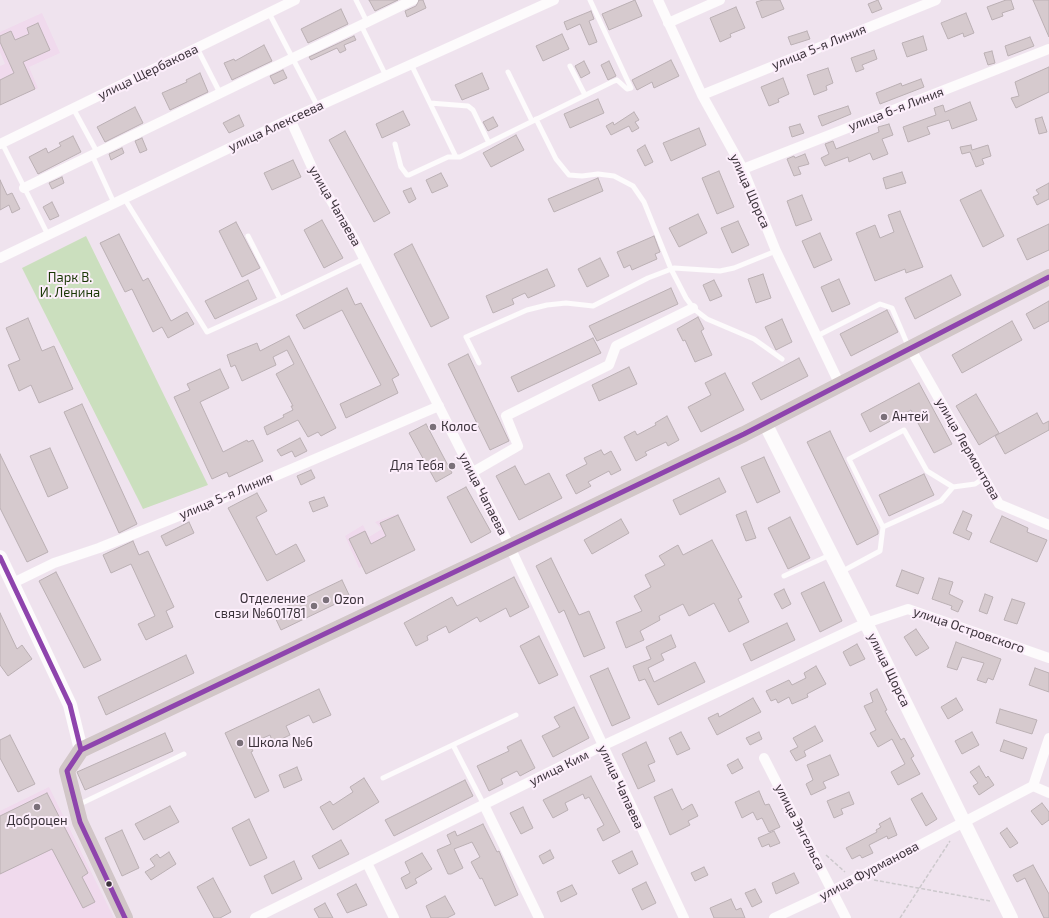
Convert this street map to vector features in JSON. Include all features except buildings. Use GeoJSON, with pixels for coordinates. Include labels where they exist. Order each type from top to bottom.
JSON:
{"type":"FeatureCollection","features":[{"type":"Feature","properties":{"kind":"main road"},"geometry":{"type":"LineString","coordinates":[[125,918],[80,822],[67,771],[81,750],[510,547],[765,423],[1049,277]]}},
{"type":"Feature","properties":{"kind":"street","name":"улица Щербакова"},"geometry":{"type":"LineString","coordinates":[[1,143],[296,0]]}},
{"type":"Feature","properties":{"kind":"street"},"geometry":{"type":"LineString","coordinates":[[24,188],[413,0]]}},
{"type":"Feature","properties":{"kind":"street","name":"улица Алексеева"},"geometry":{"type":"LineString","coordinates":[[0,258],[290,119],[554,0]]}},
{"type":"Feature","properties":{"kind":"street","name":"улица Щорса"},"geometry":{"type":"LineString","coordinates":[[658,0],[702,95],[743,169],[776,251],[840,385]]}},
{"type":"Feature","properties":{"kind":"street"},"geometry":{"type":"LineString","coordinates":[[668,24],[720,0]]}},
{"type":"Feature","properties":{"kind":"street","name":"улица 5-я Линия"},"geometry":{"type":"LineString","coordinates":[[702,95],[936,0]]}},
{"type":"Feature","properties":{"kind":"street","name":"улица 6-я Линия"},"geometry":{"type":"LineString","coordinates":[[743,169],[1049,49]]}},
{"type":"Feature","properties":{"kind":"street","name":"улица Чапаева"},"geometry":{"type":"LineString","coordinates":[[290,119],[315,174],[364,259],[510,547],[602,746],[684,918]]}},
{"type":"Feature","properties":{"kind":"street"},"geometry":{"type":"LineString","coordinates":[[473,472],[518,446],[506,416],[609,365],[616,346],[693,308]]}},
{"type":"Feature","properties":{"kind":"street","name":"улица Лермонтова"},"geometry":{"type":"LineString","coordinates":[[910,348],[999,504],[1049,525]]}},
{"type":"Feature","properties":{"kind":"street","name":"улица 5-я Линия"},"geometry":{"type":"LineString","coordinates":[[13,583],[54,563],[99,548],[226,497],[439,406]]}},
{"type":"Feature","properties":{"kind":"street","name":"улица Щорса"},"geometry":{"type":"LineString","coordinates":[[765,423],[866,623],[1011,918]]}},
{"type":"Feature","properties":{"kind":"street"},"geometry":{"type":"LineString","coordinates":[[0,557],[70,705],[81,750]]}},
{"type":"Feature","properties":{"kind":"street","name":"улица Островского"},"geometry":{"type":"LineString","coordinates":[[866,623],[908,609],[1049,658]]}},
{"type":"Feature","properties":{"kind":"street","name":"улица Ким"},"geometry":{"type":"LineString","coordinates":[[255,918],[602,746],[866,623]]}},
{"type":"Feature","properties":{"kind":"street"},"geometry":{"type":"LineString","coordinates":[[1049,738],[1033,786],[1049,793]]}},
{"type":"Feature","properties":{"kind":"street","name":"улица Энгельса"},"geometry":{"type":"LineString","coordinates":[[764,758],[846,918]]}},
{"type":"Feature","properties":{"kind":"street","name":"улица Фурманова"},"geometry":{"type":"LineString","coordinates":[[774,918],[832,891],[963,821],[1033,786]]}},
{"type":"Feature","properties":{"kind":"street"},"geometry":{"type":"LineString","coordinates":[[484,805],[539,918]]}},
{"type":"Feature","properties":{"kind":"street"},"geometry":{"type":"LineString","coordinates":[[366,863],[394,918]]}},
{"type":"Feature","properties":{"kind":"lane"},"geometry":{"type":"LineString","coordinates":[[356,0],[364,24],[386,76]]}},
{"type":"Feature","properties":{"kind":"lane"},"geometry":{"type":"LineString","coordinates":[[395,144],[399,162],[407,175],[448,157],[456,157],[488,143],[617,80],[627,90],[631,88],[590,0]]}},
{"type":"Feature","properties":{"kind":"lane"},"geometry":{"type":"LineString","coordinates":[[269,13],[318,107]]}},
{"type":"Feature","properties":{"kind":"lane"},"geometry":{"type":"LineString","coordinates":[[197,48],[220,93]]}},
{"type":"Feature","properties":{"kind":"lane"},"geometry":{"type":"LineString","coordinates":[[411,64],[456,157]]}},
{"type":"Feature","properties":{"kind":"lane"},"geometry":{"type":"LineString","coordinates":[[570,66],[585,95]]}},
{"type":"Feature","properties":{"kind":"lane"},"geometry":{"type":"LineString","coordinates":[[508,72],[556,159],[569,175],[598,174],[614,176],[633,186],[644,202],[671,269],[693,308],[707,319],[754,339],[782,359]]}},
{"type":"Feature","properties":{"kind":"lane"},"geometry":{"type":"LineString","coordinates":[[430,103],[468,106],[473,110],[488,143]]}},
{"type":"Feature","properties":{"kind":"lane"},"geometry":{"type":"LineString","coordinates":[[73,108],[95,154],[114,203]]}},
{"type":"Feature","properties":{"kind":"lane"},"geometry":{"type":"LineString","coordinates":[[1,143],[48,235]]}},
{"type":"Feature","properties":{"kind":"lane"},"geometry":{"type":"LineString","coordinates":[[124,198],[207,332],[364,259]]}},
{"type":"Feature","properties":{"kind":"lane"},"geometry":{"type":"LineString","coordinates":[[248,236],[280,299]]}},
{"type":"Feature","properties":{"kind":"lane"},"geometry":{"type":"LineString","coordinates":[[479,364],[466,337],[527,310],[547,305],[566,303],[593,306],[642,281],[671,269],[687,268],[720,271],[738,267],[776,251]]}},
{"type":"Feature","properties":{"kind":"lane"},"geometry":{"type":"LineString","coordinates":[[817,336],[880,304],[892,308],[910,348]]}},
{"type":"Feature","properties":{"kind":"lane"},"geometry":{"type":"LineString","coordinates":[[840,573],[880,551],[883,527],[849,459],[904,430],[927,471],[953,487],[975,484],[984,478]]}},
{"type":"Feature","properties":{"kind":"lane"},"geometry":{"type":"LineString","coordinates":[[883,527],[941,501],[953,487]]}},
{"type":"Feature","properties":{"kind":"lane"},"geometry":{"type":"LineString","coordinates":[[784,576],[831,555]]}},
{"type":"Feature","properties":{"kind":"lane"},"geometry":{"type":"LineString","coordinates":[[382,778],[516,716]]}},
{"type":"Feature","properties":{"kind":"lane"},"geometry":{"type":"LineString","coordinates":[[453,745],[484,805]]}},
{"type":"Feature","properties":{"kind":"lane"},"geometry":{"type":"LineString","coordinates":[[76,806],[184,754]]}},
{"type":"Feature","properties":{"kind":"path"},"geometry":{"type":"LineString","coordinates":[[900,918],[951,839]]}},
{"type":"Feature","properties":{"kind":"path"},"geometry":{"type":"LineString","coordinates":[[826,855],[843,872],[857,877],[1004,904]]}},
{"type":"Feature","properties":{"kind":"shaded area"},"geometry":{"type":"Polygon","coordinates":[[[42,13],[60,53],[29,67],[38,88],[0,105],[0,66],[5,64],[0,52],[0,32],[42,13]]]}},
{"type":"Feature","properties":{"kind":"shaded area"},"geometry":{"type":"Polygon","coordinates":[[[397,514],[411,544],[359,568],[345,536],[363,525],[369,537],[382,529],[375,522],[397,514]]]}},
{"type":"Feature","properties":{"kind":"shaded area"},"geometry":{"type":"Polygon","coordinates":[[[49,787],[114,918],[0,918],[0,811],[49,787]]]}},
{"type":"Feature","properties":{"kind":"green space","name":"Парк В. И. Ленина"},"geometry":{"type":"Polygon","coordinates":[[[86,236],[208,485],[143,509],[22,268],[86,236]]]}},
{"type":"Feature","properties":{"kind":"transit line"},"geometry":{"type":"LineString","coordinates":[[81,750],[744,434],[1049,277]]}},
{"type":"Feature","properties":{"kind":"transit line"},"geometry":{"type":"LineString","coordinates":[[0,557],[70,705],[81,750],[67,771],[80,822],[125,918]]}},
{"type":"Feature","properties":{"kind":"place","name":"Антей"},"geometry":{"type":"Point","coordinates":[884,417]}},
{"type":"Feature","properties":{"kind":"place","name":"Колос"},"geometry":{"type":"Point","coordinates":[433,427]}},
{"type":"Feature","properties":{"kind":"place","name":"Для Тебя"},"geometry":{"type":"Point","coordinates":[452,466]}},
{"type":"Feature","properties":{"kind":"place","name":"Ozon"},"geometry":{"type":"Point","coordinates":[326,600]}},
{"type":"Feature","properties":{"kind":"place","name":"Отделение связи №601781"},"geometry":{"type":"Point","coordinates":[314,606]}},
{"type":"Feature","properties":{"kind":"place","name":"Школа №6"},"geometry":{"type":"Point","coordinates":[240,743]}},
{"type":"Feature","properties":{"kind":"place","name":"Доброцен"},"geometry":{"type":"Point","coordinates":[37,807]}}]}
